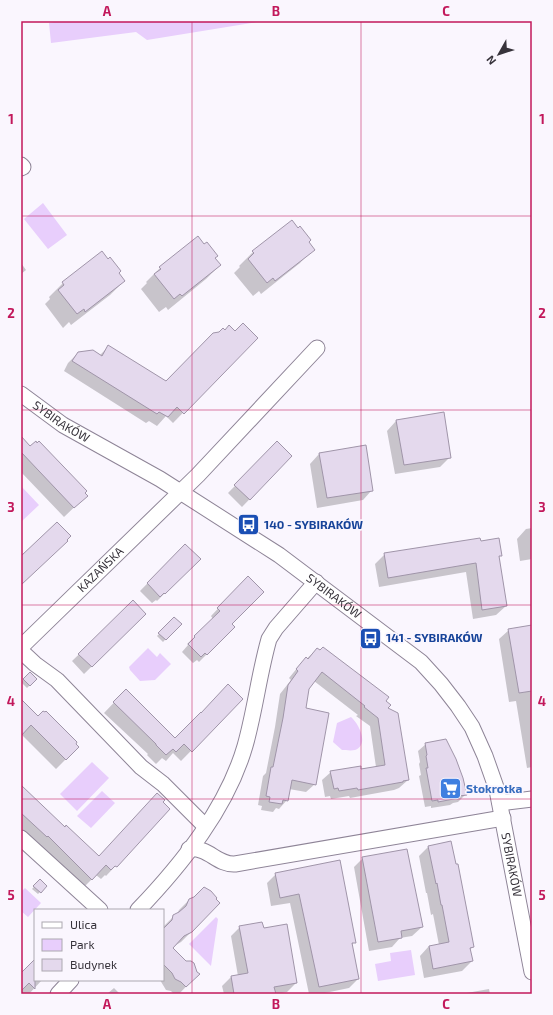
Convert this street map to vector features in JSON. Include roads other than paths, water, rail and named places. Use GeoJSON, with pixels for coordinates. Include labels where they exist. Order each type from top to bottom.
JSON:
{"type":"FeatureCollection","features":[{"type":"Feature","properties":{"kind":"street"},"geometry":{"type":"LineString","coordinates":[[21,165],[23,167],[21,168]]}},
{"type":"Feature","properties":{"kind":"street","name":"KAZAŃSKA"},"geometry":{"type":"LineString","coordinates":[[21,647],[198,475],[317,348]]}},
{"type":"Feature","properties":{"kind":"street","name":"SYBIRAKÓW"},"geometry":{"type":"LineString","coordinates":[[21,394],[63,425],[160,479],[279,555],[421,662],[442,684],[458,706],[477,737],[485,756],[502,810],[532,972]]}},
{"type":"Feature","properties":{"kind":"street"},"geometry":{"type":"LineString","coordinates":[[139,909],[164,881],[189,849],[227,790],[244,747],[261,680],[269,639],[276,628],[316,582]]}},
{"type":"Feature","properties":{"kind":"street"},"geometry":{"type":"LineString","coordinates":[[21,651],[35,664],[57,680],[141,767],[162,784],[202,830]]}},
{"type":"Feature","properties":{"kind":"street"},"geometry":{"type":"LineString","coordinates":[[189,849],[207,852],[223,862],[235,864],[502,810],[532,799]]}},
{"type":"Feature","properties":{"kind":"street"},"geometry":{"type":"LineString","coordinates":[[202,830],[200,839],[207,852]]}},
{"type":"Feature","properties":{"kind":"street"},"geometry":{"type":"LineString","coordinates":[[21,838],[99,909]]}},
{"type":"Feature","properties":{"kind":"street"},"geometry":{"type":"LineString","coordinates":[[58,994],[70,981]]}},
{"type":"Feature","properties":{"kind":"place","name":"140 - SYBIRAKÓW"},"geometry":{"type":"Point","coordinates":[249,525]}},
{"type":"Feature","properties":{"kind":"place","name":"141 - SYBIRAKÓW"},"geometry":{"type":"Point","coordinates":[370,638]}},
{"type":"Feature","properties":{"kind":"place","name":"Stokrotka"},"geometry":{"type":"Point","coordinates":[451,789]}}]}
